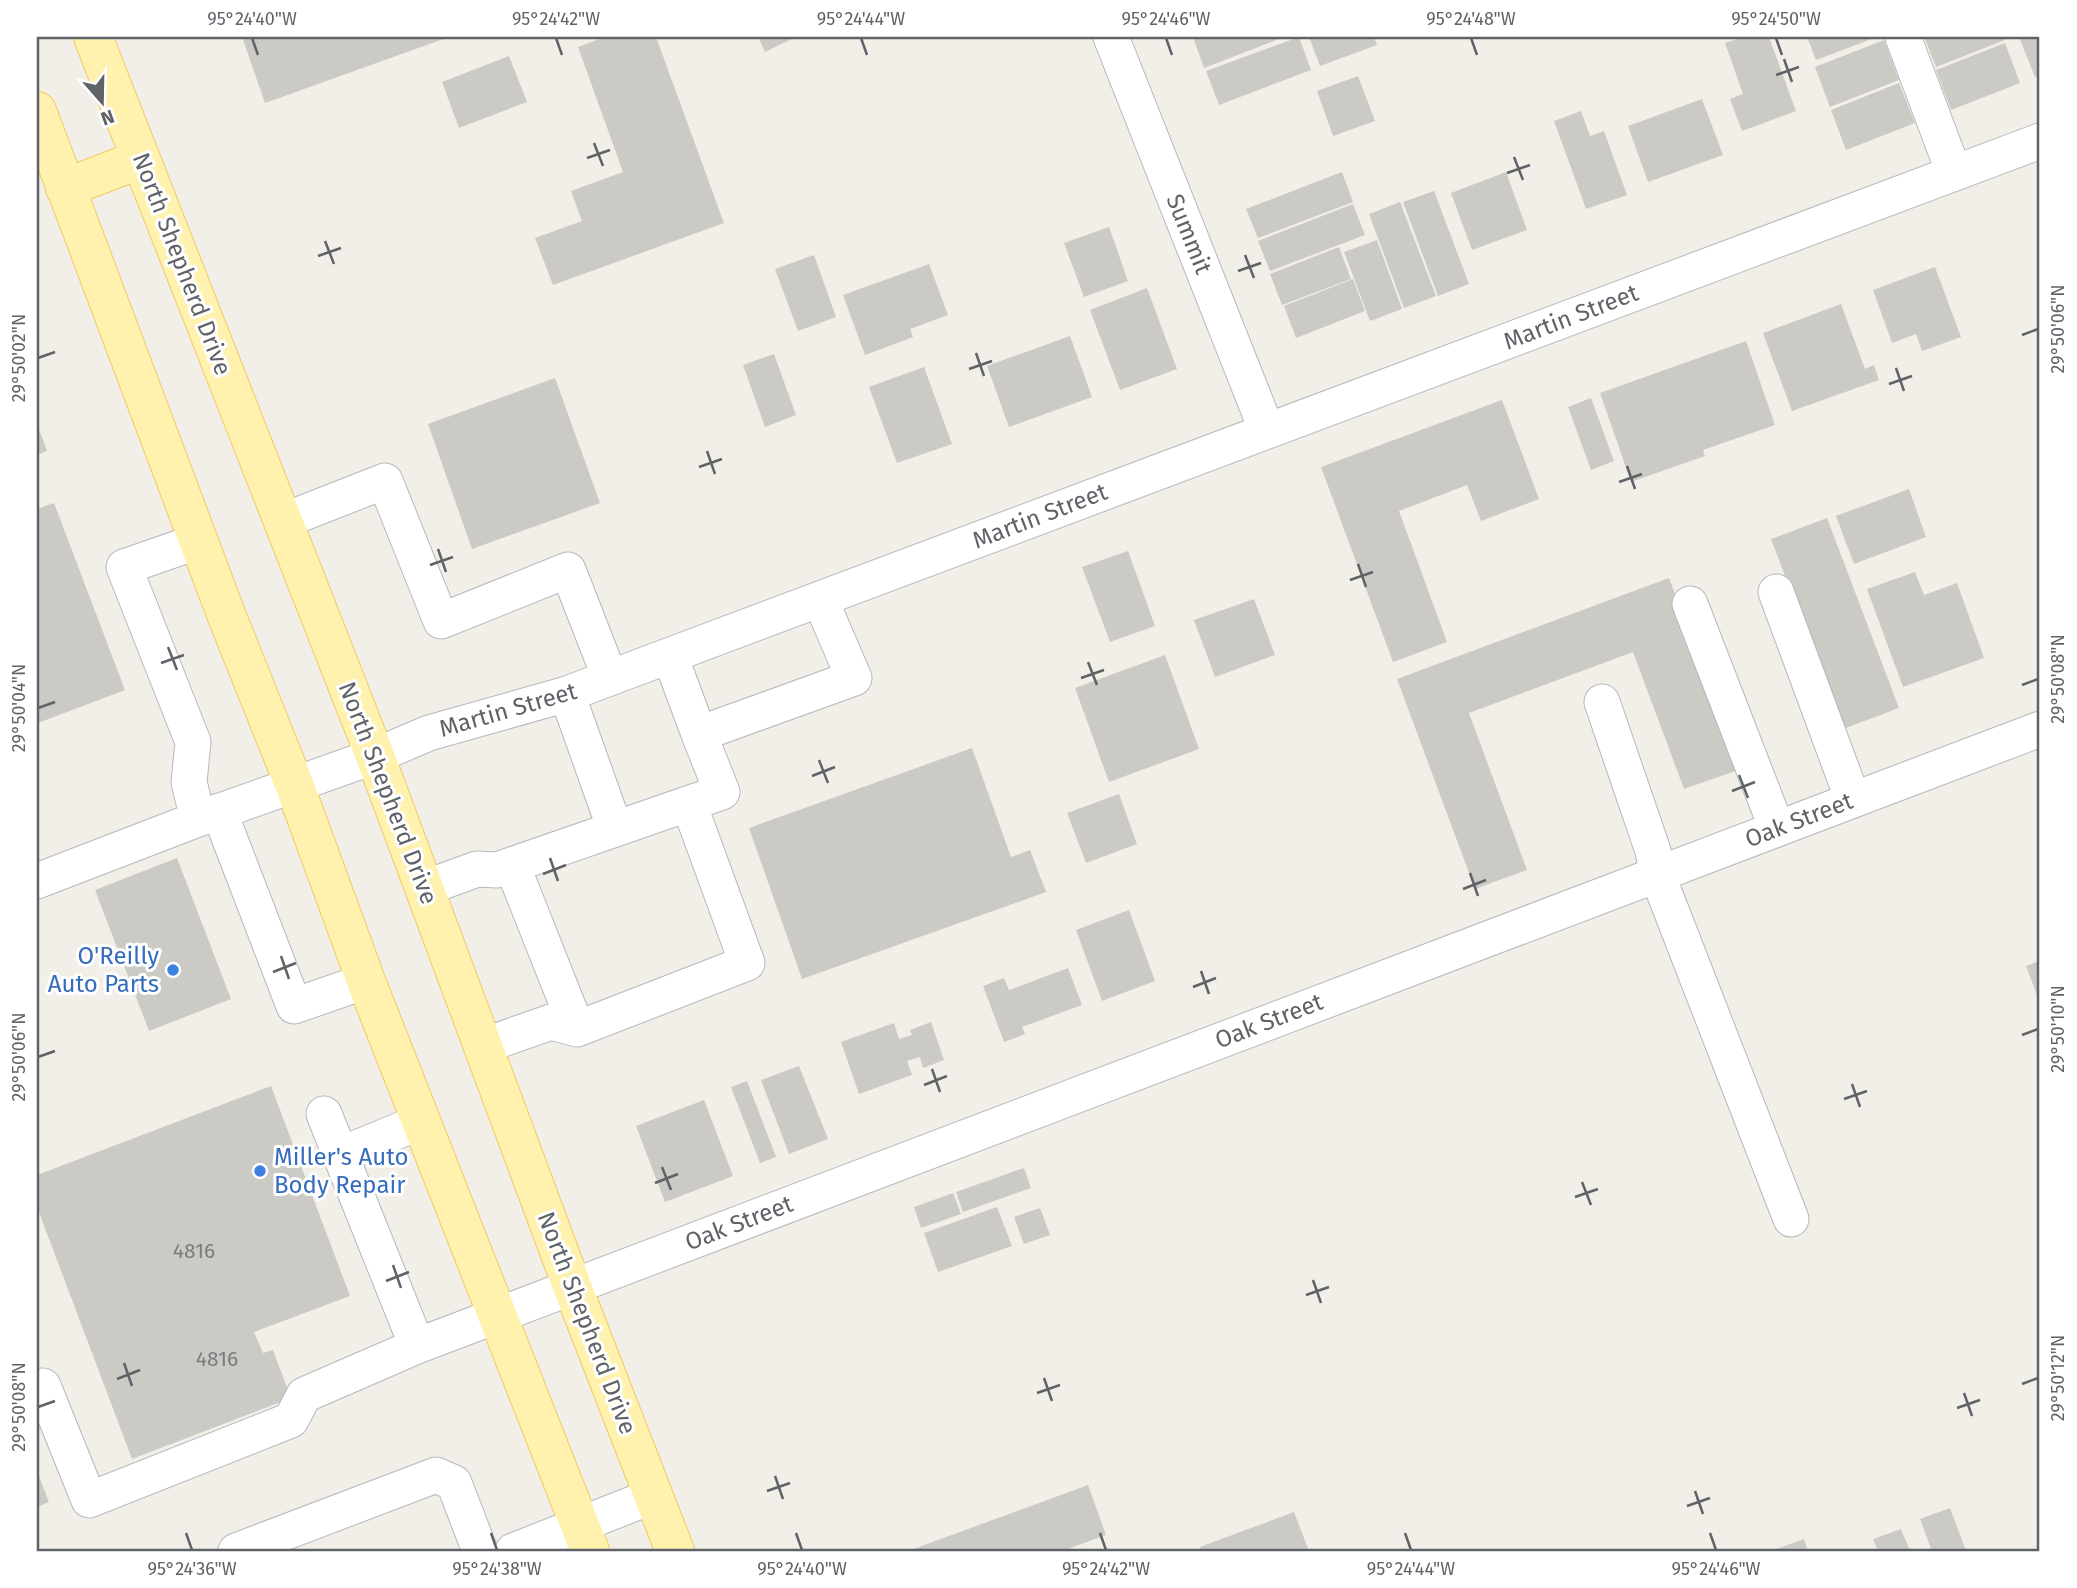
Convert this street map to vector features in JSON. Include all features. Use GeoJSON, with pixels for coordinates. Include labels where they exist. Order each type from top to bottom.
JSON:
{"type":"FeatureCollection","features":[{"type":"Feature","properties":{"kind":"main road","name":"North Shepherd Drive"},"geometry":{"type":"LineString","coordinates":[[93,37],[375,755],[572,1286],[675,1551]]}},
{"type":"Feature","properties":{"kind":"main road"},"geometry":{"type":"LineString","coordinates":[[37,111],[294,784],[366,981],[585,1538]]}},
{"type":"Feature","properties":{"kind":"main road"},"geometry":{"type":"LineString","coordinates":[[65,188],[141,159]]}},
{"type":"Feature","properties":{"kind":"street","name":"Summit"},"geometry":{"type":"LineString","coordinates":[[1111,37],[1267,431]]}},
{"type":"Feature","properties":{"kind":"street"},"geometry":{"type":"LineString","coordinates":[[1903,37],[1954,173]]}},
{"type":"Feature","properties":{"kind":"street","name":"Martin Street"},"geometry":{"type":"LineString","coordinates":[[37,881],[429,733],[567,694],[670,656],[2040,141]]}},
{"type":"Feature","properties":{"kind":"street"},"geometry":{"type":"LineString","coordinates":[[283,521],[385,481],[441,621],[568,570],[610,678]]}},
{"type":"Feature","properties":{"kind":"street"},"geometry":{"type":"LineString","coordinates":[[199,541],[124,568],[193,742],[189,782],[209,815],[294,1006],[366,981]]}},
{"type":"Feature","properties":{"kind":"street"},"geometry":{"type":"LineString","coordinates":[[1776,592],[1853,800]]}},
{"type":"Feature","properties":{"kind":"street"},"geometry":{"type":"LineString","coordinates":[[699,734],[854,678],[820,599]]}},
{"type":"Feature","properties":{"kind":"street"},"geometry":{"type":"LineString","coordinates":[[1690,604],[1777,829]]}},
{"type":"Feature","properties":{"kind":"street"},"geometry":{"type":"LineString","coordinates":[[425,888],[477,869],[497,870],[722,792],[670,656]]}},
{"type":"Feature","properties":{"kind":"street"},"geometry":{"type":"LineString","coordinates":[[567,694],[615,829]]}},
{"type":"Feature","properties":{"kind":"street"},"geometry":{"type":"LineString","coordinates":[[1602,702],[1653,851],[1657,874],[1791,1219]]}},
{"type":"Feature","properties":{"kind":"street","name":"Oak Street"},"geometry":{"type":"LineString","coordinates":[[43,1386],[89,1500],[291,1420],[304,1395],[417,1346],[2040,729]]}},
{"type":"Feature","properties":{"kind":"street"},"geometry":{"type":"LineString","coordinates":[[483,1046],[551,1022],[577,1029],[747,963],[689,804]]}},
{"type":"Feature","properties":{"kind":"street"},"geometry":{"type":"LineString","coordinates":[[512,865],[577,1029]]}},
{"type":"Feature","properties":{"kind":"street"},"geometry":{"type":"LineString","coordinates":[[324,1114],[417,1346]]}},
{"type":"Feature","properties":{"kind":"street"},"geometry":{"type":"LineString","coordinates":[[340,1155],[422,1121]]}},
{"type":"Feature","properties":{"kind":"street"},"geometry":{"type":"LineString","coordinates":[[236,1551],[436,1475],[454,1483],[480,1551]]}},
{"type":"Feature","properties":{"kind":"street"},"geometry":{"type":"LineString","coordinates":[[513,1551],[585,1538],[653,1496]]}},
{"type":"Feature","properties":{"kind":"building"},"geometry":{"type":"Polygon","coordinates":[[[242,37],[449,37],[265,103],[242,37]]]}},
{"type":"Feature","properties":{"kind":"building"},"geometry":{"type":"Polygon","coordinates":[[[605,37],[656,37],[724,223],[553,285],[535,238],[582,221],[571,191],[623,172],[578,47],[605,37]]]}},
{"type":"Feature","properties":{"kind":"building"},"geometry":{"type":"Polygon","coordinates":[[[758,37],[796,37],[765,52],[758,37]]]}},
{"type":"Feature","properties":{"kind":"building"},"geometry":{"type":"Polygon","coordinates":[[[1193,37],[1284,37],[1204,68],[1193,37]]]}},
{"type":"Feature","properties":{"kind":"building"},"geometry":{"type":"Polygon","coordinates":[[[1299,37],[1311,70],[1219,105],[1206,71],[1299,37]]]}},
{"type":"Feature","properties":{"kind":"building"},"geometry":{"type":"Polygon","coordinates":[[[1309,37],[1374,37],[1377,45],[1320,66],[1309,37]]]}},
{"type":"Feature","properties":{"kind":"building"},"geometry":{"type":"Polygon","coordinates":[[[1743,37],[1769,37],[1796,111],[1742,131],[1730,99],[1743,94],[1725,43],[1743,37]]]}},
{"type":"Feature","properties":{"kind":"building"},"geometry":{"type":"Polygon","coordinates":[[[1807,37],[1877,37],[1816,60],[1807,37]]]}},
{"type":"Feature","properties":{"kind":"building"},"geometry":{"type":"Polygon","coordinates":[[[1924,37],[2004,37],[2005,40],[1936,67],[1924,37]]]}},
{"type":"Feature","properties":{"kind":"building"},"geometry":{"type":"Polygon","coordinates":[[[2019,37],[2040,37],[2040,75],[2035,77],[2019,37]]]}},
{"type":"Feature","properties":{"kind":"building"},"geometry":{"type":"Polygon","coordinates":[[[1884,40],[1899,80],[1830,107],[1815,67],[1884,40]]]}},
{"type":"Feature","properties":{"kind":"building"},"geometry":{"type":"Polygon","coordinates":[[[2005,43],[2020,83],[1951,110],[1936,70],[2005,43]]]}},
{"type":"Feature","properties":{"kind":"building"},"geometry":{"type":"Polygon","coordinates":[[[509,56],[527,102],[459,128],[442,82],[509,56]]]}},
{"type":"Feature","properties":{"kind":"building"},"geometry":{"type":"Polygon","coordinates":[[[1358,76],[1375,121],[1333,136],[1317,91],[1358,76]]]}},
{"type":"Feature","properties":{"kind":"building"},"geometry":{"type":"Polygon","coordinates":[[[1899,83],[1915,123],[1846,150],[1831,110],[1899,83]]]}},
{"type":"Feature","properties":{"kind":"building"},"geometry":{"type":"Polygon","coordinates":[[[1702,99],[1723,155],[1648,182],[1628,126],[1702,99]]]}},
{"type":"Feature","properties":{"kind":"building"},"geometry":{"type":"Polygon","coordinates":[[[1581,111],[1590,136],[1604,131],[1627,195],[1586,209],[1554,121],[1581,111]]]}},
{"type":"Feature","properties":{"kind":"building"},"geometry":{"type":"Polygon","coordinates":[[[1342,172],[1353,202],[1258,238],[1246,209],[1342,172]]]}},
{"type":"Feature","properties":{"kind":"building"},"geometry":{"type":"Polygon","coordinates":[[[1506,172],[1527,230],[1472,250],[1451,193],[1506,172]]]}},
{"type":"Feature","properties":{"kind":"building"},"geometry":{"type":"Polygon","coordinates":[[[1434,191],[1469,284],[1438,296],[1403,202],[1434,191]]]}},
{"type":"Feature","properties":{"kind":"building"},"geometry":{"type":"Polygon","coordinates":[[[1400,202],[1436,296],[1404,308],[1369,214],[1400,202]]]}},
{"type":"Feature","properties":{"kind":"building"},"geometry":{"type":"Polygon","coordinates":[[[1353,204],[1365,235],[1270,271],[1258,241],[1353,204]]]}},
{"type":"Feature","properties":{"kind":"building"},"geometry":{"type":"Polygon","coordinates":[[[1109,227],[1128,281],[1084,297],[1064,243],[1109,227]]]}},
{"type":"Feature","properties":{"kind":"building"},"geometry":{"type":"Polygon","coordinates":[[[1377,240],[1402,309],[1370,321],[1344,252],[1377,240]]]}},
{"type":"Feature","properties":{"kind":"building"},"geometry":{"type":"Polygon","coordinates":[[[1339,247],[1351,279],[1282,305],[1270,274],[1339,247]]]}},
{"type":"Feature","properties":{"kind":"building"},"geometry":{"type":"Polygon","coordinates":[[[814,255],[836,317],[798,331],[775,269],[814,255]]]}},
{"type":"Feature","properties":{"kind":"building"},"geometry":{"type":"Polygon","coordinates":[[[929,264],[948,315],[910,329],[913,337],[865,355],[843,295],[929,264]]]}},
{"type":"Feature","properties":{"kind":"building"},"geometry":{"type":"Polygon","coordinates":[[[1935,267],[1961,337],[1922,351],[1916,334],[1892,343],[1873,290],[1935,267]]]}},
{"type":"Feature","properties":{"kind":"building"},"geometry":{"type":"Polygon","coordinates":[[[1353,279],[1365,311],[1296,338],[1284,306],[1353,279]]]}},
{"type":"Feature","properties":{"kind":"building"},"geometry":{"type":"Polygon","coordinates":[[[1147,288],[1177,369],[1120,390],[1090,310],[1147,288]]]}},
{"type":"Feature","properties":{"kind":"building"},"geometry":{"type":"Polygon","coordinates":[[[1841,304],[1865,369],[1874,365],[1879,380],[1792,411],[1763,333],[1841,304]]]}},
{"type":"Feature","properties":{"kind":"building"},"geometry":{"type":"Polygon","coordinates":[[[1070,336],[1092,397],[1009,427],[987,366],[1070,336]]]}},
{"type":"Feature","properties":{"kind":"building"},"geometry":{"type":"Polygon","coordinates":[[[1746,341],[1775,425],[1703,450],[1705,456],[1631,482],[1600,393],[1746,341]]]}},
{"type":"Feature","properties":{"kind":"building"},"geometry":{"type":"Polygon","coordinates":[[[774,354],[796,415],[765,427],[743,365],[774,354]]]}},
{"type":"Feature","properties":{"kind":"building"},"geometry":{"type":"Polygon","coordinates":[[[924,367],[952,444],[897,463],[869,387],[924,367]]]}},
{"type":"Feature","properties":{"kind":"building"},"geometry":{"type":"Polygon","coordinates":[[[555,378],[600,503],[472,549],[428,424],[555,378]]]}},
{"type":"Feature","properties":{"kind":"building"},"geometry":{"type":"Polygon","coordinates":[[[1591,398],[1614,461],[1591,470],[1568,407],[1591,398]]]}},
{"type":"Feature","properties":{"kind":"building"},"geometry":{"type":"Polygon","coordinates":[[[1502,400],[1539,499],[1481,521],[1467,485],[1399,511],[1447,642],[1393,662],[1321,467],[1502,400]]]}},
{"type":"Feature","properties":{"kind":"building"},"geometry":{"type":"Polygon","coordinates":[[[37,424],[47,451],[37,455],[37,424]]]}},
{"type":"Feature","properties":{"kind":"building"},"geometry":{"type":"Polygon","coordinates":[[[1909,489],[1926,537],[1854,564],[1836,516],[1909,489]]]}},
{"type":"Feature","properties":{"kind":"building"},"geometry":{"type":"Polygon","coordinates":[[[54,503],[125,690],[38,723],[37,509],[54,503]]]}},
{"type":"Feature","properties":{"kind":"building"},"geometry":{"type":"Polygon","coordinates":[[[1827,518],[1899,708],[1843,729],[1771,539],[1827,518]]]}},
{"type":"Feature","properties":{"kind":"building"},"geometry":{"type":"Polygon","coordinates":[[[1128,551],[1155,626],[1110,642],[1082,567],[1128,551]]]}},
{"type":"Feature","properties":{"kind":"building"},"geometry":{"type":"Polygon","coordinates":[[[1915,572],[1924,595],[1957,583],[1984,658],[1903,687],[1867,589],[1915,572]]]}},
{"type":"Feature","properties":{"kind":"building"},"geometry":{"type":"Polygon","coordinates":[[[1669,578],[1741,769],[1684,789],[1633,652],[1469,713],[1527,870],[1475,889],[1397,679],[1669,578]]]}},
{"type":"Feature","properties":{"kind":"building"},"geometry":{"type":"Polygon","coordinates":[[[1254,599],[1275,655],[1215,677],[1194,620],[1254,599]]]}},
{"type":"Feature","properties":{"kind":"building"},"geometry":{"type":"Polygon","coordinates":[[[1165,655],[1199,749],[1109,782],[1075,688],[1165,655]]]}},
{"type":"Feature","properties":{"kind":"building"},"geometry":{"type":"Polygon","coordinates":[[[972,748],[1011,857],[1030,850],[1046,892],[802,979],[749,828],[972,748]]]}},
{"type":"Feature","properties":{"kind":"building"},"geometry":{"type":"Polygon","coordinates":[[[1119,794],[1137,844],[1086,863],[1067,813],[1119,794]]]}},
{"type":"Feature","properties":{"kind":"building","name":"O'Reilly Auto Parts"},"geometry":{"type":"Polygon","coordinates":[[[177,858],[231,999],[149,1031],[95,890],[177,858]]]}},
{"type":"Feature","properties":{"kind":"building"},"geometry":{"type":"Polygon","coordinates":[[[1129,910],[1155,981],[1102,1001],[1076,930],[1129,910]]]}},
{"type":"Feature","properties":{"kind":"building"},"geometry":{"type":"Polygon","coordinates":[[[2040,961],[2040,1003],[2026,966],[2040,961]]]}},
{"type":"Feature","properties":{"kind":"building"},"geometry":{"type":"Polygon","coordinates":[[[1068,968],[1082,1005],[1022,1027],[1025,1034],[1004,1042],[983,986],[1004,978],[1009,990],[1068,968]]]}},
{"type":"Feature","properties":{"kind":"building"},"geometry":{"type":"Polygon","coordinates":[[[931,1022],[944,1060],[923,1068],[920,1057],[907,1061],[912,1075],[859,1094],[841,1042],[894,1023],[899,1039],[912,1035],[910,1030],[931,1022]]]}},
{"type":"Feature","properties":{"kind":"building"},"geometry":{"type":"Polygon","coordinates":[[[799,1066],[828,1139],[789,1154],[761,1080],[799,1066]]]}},
{"type":"Feature","properties":{"kind":"building"},"geometry":{"type":"Polygon","coordinates":[[[747,1081],[776,1157],[760,1163],[731,1087],[747,1081]]]}},
{"type":"Feature","properties":{"kind":"building"},"geometry":{"type":"Polygon","coordinates":[[[271,1086],[350,1296],[254,1332],[263,1353],[273,1350],[291,1398],[132,1459],[37,1207],[37,1175],[271,1086]]]}},
{"type":"Feature","properties":{"kind":"building"},"geometry":{"type":"Polygon","coordinates":[[[704,1100],[733,1176],[665,1202],[636,1126],[704,1100]]]}},
{"type":"Feature","properties":{"kind":"building"},"geometry":{"type":"Polygon","coordinates":[[[1024,1168],[1031,1188],[963,1212],[956,1192],[1024,1168]]]}},
{"type":"Feature","properties":{"kind":"building"},"geometry":{"type":"Polygon","coordinates":[[[953,1193],[961,1214],[921,1228],[914,1207],[953,1193]]]}},
{"type":"Feature","properties":{"kind":"building"},"geometry":{"type":"Polygon","coordinates":[[[997,1207],[1012,1246],[938,1272],[924,1233],[997,1207]]]}},
{"type":"Feature","properties":{"kind":"building"},"geometry":{"type":"Polygon","coordinates":[[[1040,1208],[1050,1235],[1024,1244],[1014,1217],[1040,1208]]]}},
{"type":"Feature","properties":{"kind":"building"},"geometry":{"type":"Polygon","coordinates":[[[37,1471],[49,1502],[37,1507],[37,1471]]]}},
{"type":"Feature","properties":{"kind":"building"},"geometry":{"type":"Polygon","coordinates":[[[1088,1485],[1106,1535],[1062,1551],[908,1551],[1088,1485]]]}},
{"type":"Feature","properties":{"kind":"building"},"geometry":{"type":"Polygon","coordinates":[[[1950,1508],[1966,1551],[1932,1551],[1920,1519],[1950,1508]]]}},
{"type":"Feature","properties":{"kind":"building"},"geometry":{"type":"Polygon","coordinates":[[[1294,1512],[1309,1551],[1202,1551],[1200,1547],[1294,1512]]]}},
{"type":"Feature","properties":{"kind":"building"},"geometry":{"type":"Polygon","coordinates":[[[1901,1529],[1910,1551],[1878,1551],[1873,1539],[1901,1529]]]}},
{"type":"Feature","properties":{"kind":"building"},"geometry":{"type":"Polygon","coordinates":[[[1804,1539],[1808,1551],[1771,1551],[1804,1539]]]}},
{"type":"Feature","properties":{"kind":"place","name":"O'Reilly Auto Parts"},"geometry":{"type":"Point","coordinates":[173,970]}},
{"type":"Feature","properties":{"kind":"place","name":"Miller's Auto Body Repair"},"geometry":{"type":"Point","coordinates":[260,1171]}}]}
